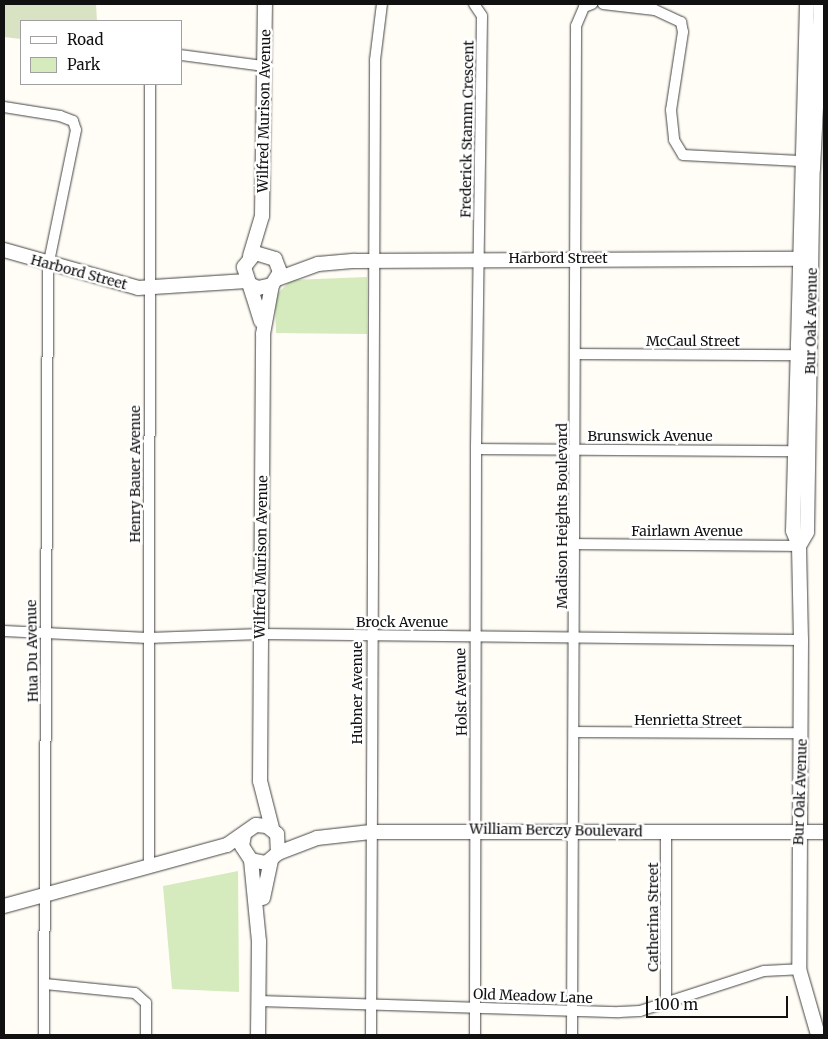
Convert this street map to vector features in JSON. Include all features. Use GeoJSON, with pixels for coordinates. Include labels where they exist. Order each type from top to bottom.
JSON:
{"type":"FeatureCollection","features":[{"type":"Feature","properties":{"kind":"street","name":"Wilfred Murison Avenue"},"geometry":{"type":"LineString","coordinates":[[266,4],[263,66],[262,216],[274,258]]}},
{"type":"Feature","properties":{"kind":"street"},"geometry":{"type":"LineString","coordinates":[[373,260],[375,60],[382,4]]}},
{"type":"Feature","properties":{"kind":"street","name":"Frederick Stamm Crescent"},"geometry":{"type":"LineString","coordinates":[[474,4],[482,16],[479,258]]}},
{"type":"Feature","properties":{"kind":"street","name":"Madison Heights Boulevard"},"geometry":{"type":"LineString","coordinates":[[572,1035],[576,450],[576,26],[584,8],[592,4]]}},
{"type":"Feature","properties":{"kind":"street"},"geometry":{"type":"LineString","coordinates":[[602,4],[655,10],[681,22],[683,32],[671,110],[674,140],[683,155],[800,161]]}},
{"type":"Feature","properties":{"kind":"street","name":"Bur Oak Avenue"},"geometry":{"type":"LineString","coordinates":[[800,546],[807,532],[810,356],[800,161],[807,4]]}},
{"type":"Feature","properties":{"kind":"street","name":"Bur Oak Avenue"},"geometry":{"type":"LineString","coordinates":[[818,1035],[800,970],[802,733],[800,546],[793,532],[795,355],[805,259],[821,4]]}},
{"type":"Feature","properties":{"kind":"street"},"geometry":{"type":"LineString","coordinates":[[182,55],[263,66]]}},
{"type":"Feature","properties":{"kind":"street","name":"Henry Bauer Avenue"},"geometry":{"type":"LineString","coordinates":[[149,865],[150,85]]}},
{"type":"Feature","properties":{"kind":"street","name":"Hua Du Avenue"},"geometry":{"type":"LineString","coordinates":[[4,107],[60,116],[73,121],[76,130],[48,266],[44,1035]]}},
{"type":"Feature","properties":{"kind":"street","name":"Wilfred Murison Avenue"},"geometry":{"type":"LineString","coordinates":[[249,257],[262,216]]}},
{"type":"Feature","properties":{"kind":"street","name":"Harbord Street"},"geometry":{"type":"LineString","coordinates":[[4,250],[48,266],[103,281],[150,288],[176,288],[214,280],[248,282]]}},
{"type":"Feature","properties":{"kind":"street"},"geometry":{"type":"LineString","coordinates":[[249,257],[274,258],[275,282],[263,288],[248,282],[244,267],[249,257]]}},
{"type":"Feature","properties":{"kind":"street","name":"Harbord Street"},"geometry":{"type":"LineString","coordinates":[[214,280],[249,257]]}},
{"type":"Feature","properties":{"kind":"street","name":"Harbord Street"},"geometry":{"type":"LineString","coordinates":[[274,258],[318,264],[373,260],[479,258],[805,259]]}},
{"type":"Feature","properties":{"kind":"street","name":"Holst Avenue"},"geometry":{"type":"LineString","coordinates":[[475,1035],[476,829],[474,636],[479,258]]}},
{"type":"Feature","properties":{"kind":"street","name":"Hubner Avenue"},"geometry":{"type":"LineString","coordinates":[[371,1035],[373,260]]}},
{"type":"Feature","properties":{"kind":"street","name":"Harbord Street"},"geometry":{"type":"LineString","coordinates":[[275,282],[318,264]]}},
{"type":"Feature","properties":{"kind":"street","name":"Wilfred Murison Avenue"},"geometry":{"type":"LineString","coordinates":[[248,282],[263,334]]}},
{"type":"Feature","properties":{"kind":"street","name":"Wilfred Murison Avenue"},"geometry":{"type":"LineString","coordinates":[[249,859],[248,831],[260,781],[263,334],[275,282]]}},
{"type":"Feature","properties":{"kind":"street","name":"McCaul Street"},"geometry":{"type":"LineString","coordinates":[[576,354],[810,356]]}},
{"type":"Feature","properties":{"kind":"street","name":"Brunswick Avenue"},"geometry":{"type":"LineString","coordinates":[[476,448],[794,451]]}},
{"type":"Feature","properties":{"kind":"street","name":"Fairlawn Avenue"},"geometry":{"type":"LineString","coordinates":[[574,544],[800,546]]}},
{"type":"Feature","properties":{"kind":"street","name":"Brock Avenue"},"geometry":{"type":"LineString","coordinates":[[4,631],[148,638],[261,634],[801,640]]}},
{"type":"Feature","properties":{"kind":"street","name":"Henrietta Street"},"geometry":{"type":"LineString","coordinates":[[574,732],[802,733]]}},
{"type":"Feature","properties":{"kind":"street","name":"Wilfred Murison Avenue"},"geometry":{"type":"LineString","coordinates":[[260,781],[275,831],[274,857]]}},
{"type":"Feature","properties":{"kind":"street","name":"William Berczy Boulevard"},"geometry":{"type":"LineString","coordinates":[[248,831],[275,831],[318,838],[371,832],[476,829],[573,834],[824,832]]}},
{"type":"Feature","properties":{"kind":"street"},"geometry":{"type":"LineString","coordinates":[[4,906],[46,892],[149,865],[189,857],[248,831]]}},
{"type":"Feature","properties":{"kind":"street","name":"Catherina Street"},"geometry":{"type":"LineString","coordinates":[[666,832],[666,1003]]}},
{"type":"Feature","properties":{"kind":"street","name":"William Berczy Boulevard"},"geometry":{"type":"LineString","coordinates":[[274,857],[318,838]]}},
{"type":"Feature","properties":{"kind":"street"},"geometry":{"type":"LineString","coordinates":[[189,857],[249,859],[274,857],[259,941]]}},
{"type":"Feature","properties":{"kind":"street"},"geometry":{"type":"LineString","coordinates":[[249,859],[259,941],[258,1035]]}},
{"type":"Feature","properties":{"kind":"street","name":"Old Meadow Lane"},"geometry":{"type":"LineString","coordinates":[[259,1000],[572,1011],[640,1011],[764,971],[800,970]]}},
{"type":"Feature","properties":{"kind":"street"},"geometry":{"type":"LineString","coordinates":[[45,984],[135,993],[146,1003],[146,1035]]}},
{"type":"Feature","properties":{"kind":"green space"},"geometry":{"type":"Polygon","coordinates":[[[4,4],[96,4],[97,20],[20,20],[20,39],[4,37],[4,4]]]}},
{"type":"Feature","properties":{"kind":"green space"},"geometry":{"type":"Polygon","coordinates":[[[367,277],[367,334],[276,333],[275,296],[291,280],[367,277]]]}},
{"type":"Feature","properties":{"kind":"green space"},"geometry":{"type":"Polygon","coordinates":[[[238,871],[239,992],[172,989],[163,886],[238,871]]]}}]}
